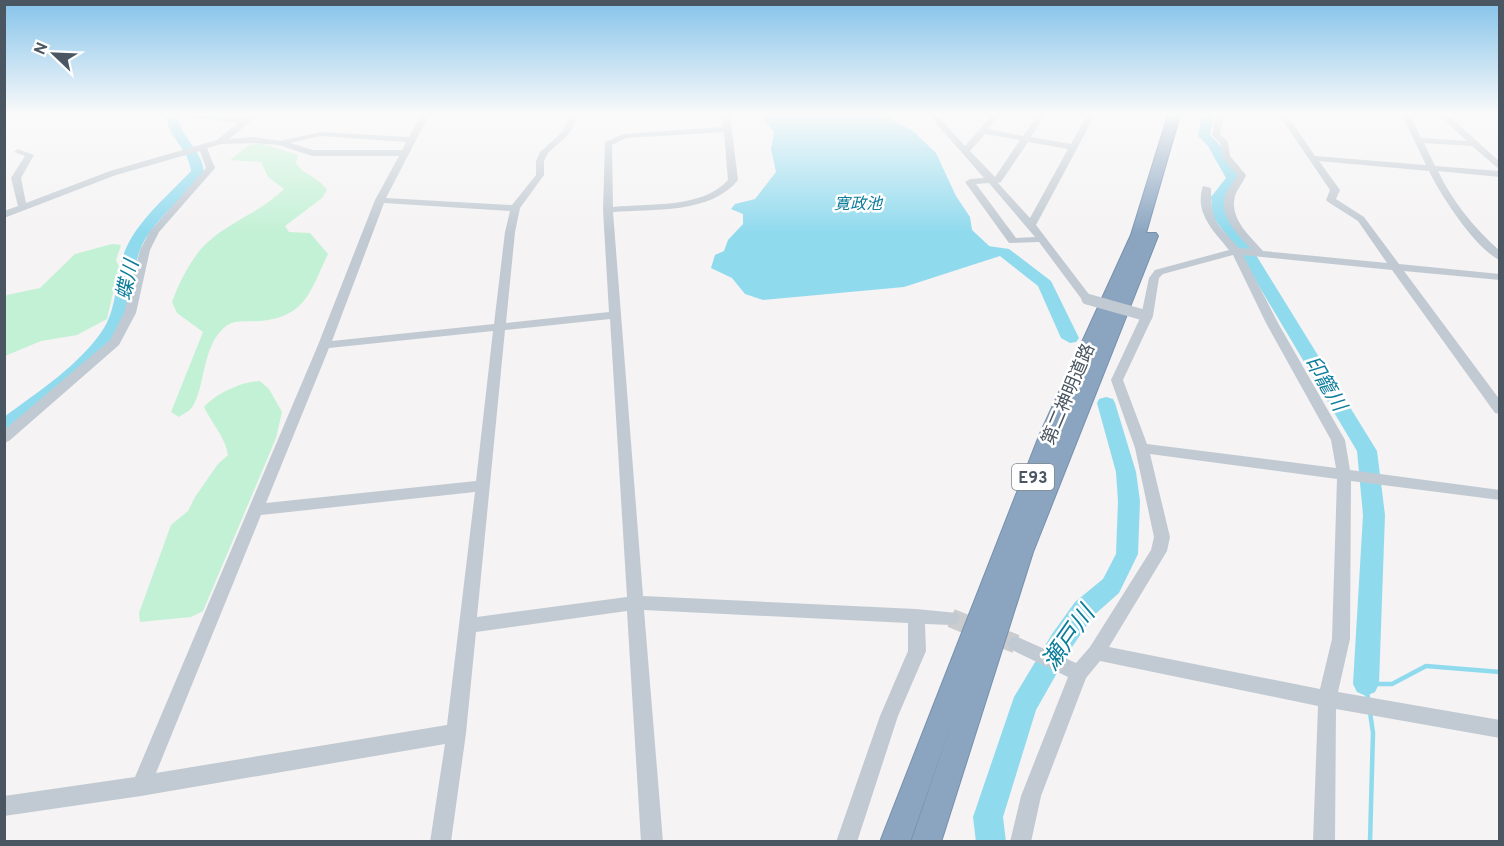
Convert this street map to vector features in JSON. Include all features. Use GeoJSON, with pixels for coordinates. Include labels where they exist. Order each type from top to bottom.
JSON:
{"type":"FeatureCollection","features":[{"type":"Feature","properties":{"kind":"highway","name":"第二神明道路"},"geometry":{"type":"LineString","coordinates":[[895,842],[936,728],[1049,436],[1138,235],[1162,154]]}},
{"type":"Feature","properties":{"kind":"highway","name":"第二神明道路"},"geometry":{"type":"LineString","coordinates":[[926,842],[1022,552],[1151,238],[1175,154]]}},
{"type":"Feature","properties":{"kind":"street"},"geometry":{"type":"LineString","coordinates":[[23,208],[16,178],[30,155],[28,154]]}},
{"type":"Feature","properties":{"kind":"street"},"geometry":{"type":"LineString","coordinates":[[4,215],[113,173],[183,154]]}},
{"type":"Feature","properties":{"kind":"street"},"geometry":{"type":"LineString","coordinates":[[4,438],[115,342],[130,313],[145,250],[155,231],[211,168],[206,154]]}},
{"type":"Feature","properties":{"kind":"street"},"geometry":{"type":"LineString","coordinates":[[141,786],[324,345],[380,200],[404,154]]}},
{"type":"Feature","properties":{"kind":"street"},"geometry":{"type":"LineString","coordinates":[[440,842],[456,733],[481,486],[515,207],[540,176],[540,161],[543,154]]}},
{"type":"Feature","properties":{"kind":"street"},"geometry":{"type":"LineString","coordinates":[[608,154],[608,210],[652,842]]}},
{"type":"Feature","properties":{"kind":"street"},"geometry":{"type":"LineString","coordinates":[[608,210],[684,203],[719,194],[729,189],[733,180],[731,154]]}},
{"type":"Feature","properties":{"kind":"street"},"geometry":{"type":"LineString","coordinates":[[969,154],[1031,225],[1087,299],[1147,316]]}},
{"type":"Feature","properties":{"kind":"street"},"geometry":{"type":"LineString","coordinates":[[1015,154],[998,180],[970,182],[1013,241],[1043,240]]}},
{"type":"Feature","properties":{"kind":"street"},"geometry":{"type":"LineString","coordinates":[[1031,225],[1068,154]]}},
{"type":"Feature","properties":{"kind":"street"},"geometry":{"type":"LineString","coordinates":[[1226,154],[1242,176],[1230,196],[1234,224],[1260,253]]}},
{"type":"Feature","properties":{"kind":"street"},"geometry":{"type":"LineString","coordinates":[[1311,154],[1335,190],[1331,200],[1361,219],[1500,410]]}},
{"type":"Feature","properties":{"kind":"street"},"geometry":{"type":"LineString","coordinates":[[1426,154],[1442,189],[1481,240],[1500,257]]}},
{"type":"Feature","properties":{"kind":"street"},"geometry":{"type":"LineString","coordinates":[[1486,154],[1500,167]]}},
{"type":"Feature","properties":{"kind":"street"},"geometry":{"type":"LineString","coordinates":[[1314,158],[1500,174]]}},
{"type":"Feature","properties":{"kind":"street"},"geometry":{"type":"LineString","coordinates":[[1206,188],[1206,212],[1210,221],[1236,251],[1272,323],[1338,440],[1344,475],[1341,639],[1327,699],[1324,842]]}},
{"type":"Feature","properties":{"kind":"street"},"geometry":{"type":"LineString","coordinates":[[380,200],[515,207]]}},
{"type":"Feature","properties":{"kind":"street"},"geometry":{"type":"LineString","coordinates":[[1020,842],[1031,796],[1079,674],[1096,652],[1159,551],[1162,537],[1142,448],[1117,380],[1147,316],[1154,278],[1159,272],[1236,251],[1500,277]]}},
{"type":"Feature","properties":{"kind":"street"},"geometry":{"type":"LineString","coordinates":[[324,345],[615,315]]}},
{"type":"Feature","properties":{"kind":"street"},"geometry":{"type":"LineString","coordinates":[[1142,448],[1500,495]]}},
{"type":"Feature","properties":{"kind":"street"},"geometry":{"type":"LineString","coordinates":[[256,510],[481,486]]}},
{"type":"Feature","properties":{"kind":"street"},"geometry":{"type":"LineString","coordinates":[[467,626],[636,603],[951,618]]}},
{"type":"Feature","properties":{"kind":"street"},"geometry":{"type":"LineString","coordinates":[[846,842],[889,716],[917,651],[916,616]]}},
{"type":"Feature","properties":{"kind":"street"},"geometry":{"type":"LineString","coordinates":[[1016,644],[1079,674]]}},
{"type":"Feature","properties":{"kind":"street"},"geometry":{"type":"LineString","coordinates":[[1096,652],[1327,699],[1500,729]]}},
{"type":"Feature","properties":{"kind":"street"},"geometry":{"type":"LineString","coordinates":[[4,806],[141,786],[456,733]]}},
{"type":"Feature","properties":{"kind":"green space"},"geometry":{"type":"Polygon","coordinates":[[[237,154],[298,155],[296,163],[299,167],[327,190],[322,198],[285,226],[289,232],[310,233],[328,254],[311,291],[296,308],[274,319],[233,322],[218,334],[208,354],[193,406],[179,417],[171,412],[203,332],[177,313],[172,302],[184,274],[210,240],[265,205],[284,189],[268,177],[261,162],[230,160],[237,154]]]}},
{"type":"Feature","properties":{"kind":"green space"},"geometry":{"type":"Polygon","coordinates":[[[112,244],[121,245],[116,260],[119,267],[107,319],[77,335],[41,341],[5,356],[5,299],[7,295],[40,288],[75,254],[112,244]]]}},
{"type":"Feature","properties":{"kind":"green space"},"geometry":{"type":"Polygon","coordinates":[[[260,381],[269,389],[282,412],[276,438],[203,611],[191,617],[140,622],[139,613],[171,525],[188,511],[218,464],[228,455],[221,436],[204,407],[230,389],[260,381]]]}},
{"type":"Feature","properties":{"kind":"water","name":"寛政池"},"geometry":{"type":"Polygon","coordinates":[[[772,154],[937,154],[956,196],[970,217],[972,230],[1000,256],[904,287],[763,300],[745,294],[732,278],[711,268],[715,255],[724,251],[728,240],[743,224],[743,214],[731,209],[735,204],[755,199],[776,172],[772,154]]]}},
{"type":"Feature","properties":{"kind":"waterway","name":"蝶川"},"geometry":{"type":"LineString","coordinates":[[4,427],[63,380],[91,353],[112,328],[121,308],[128,265],[135,245],[155,217],[198,172],[193,154]]}},
{"type":"Feature","properties":{"kind":"waterway","name":"印籠川"},"geometry":{"type":"LineString","coordinates":[[1219,154],[1233,178],[1218,197],[1220,217],[1244,247],[1367,451],[1374,515],[1366,684]]}},
{"type":"Feature","properties":{"kind":"waterway","name":"瀬戸川"},"geometry":{"type":"LineString","coordinates":[[967,247],[1004,252],[1045,284],[1070,338]]}},
{"type":"Feature","properties":{"kind":"waterway","name":"瀬戸川"},"geometry":{"type":"LineString","coordinates":[[991,842],[988,817],[1024,706],[1061,642],[1084,609],[1111,586],[1127,554],[1129,501],[1126,472],[1106,403]]}},
{"type":"Feature","properties":{"kind":"waterway"},"geometry":{"type":"LineString","coordinates":[[1368,699],[1366,684],[1392,684],[1426,666],[1500,672]]}},
{"type":"Feature","properties":{"kind":"waterway"},"geometry":{"type":"LineString","coordinates":[[1370,712],[1373,733],[1370,842]]}},
{"type":"Feature","properties":{"kind":"tunnel"},"geometry":{"type":"LineString","coordinates":[[951,618],[1016,644]]}}]}
